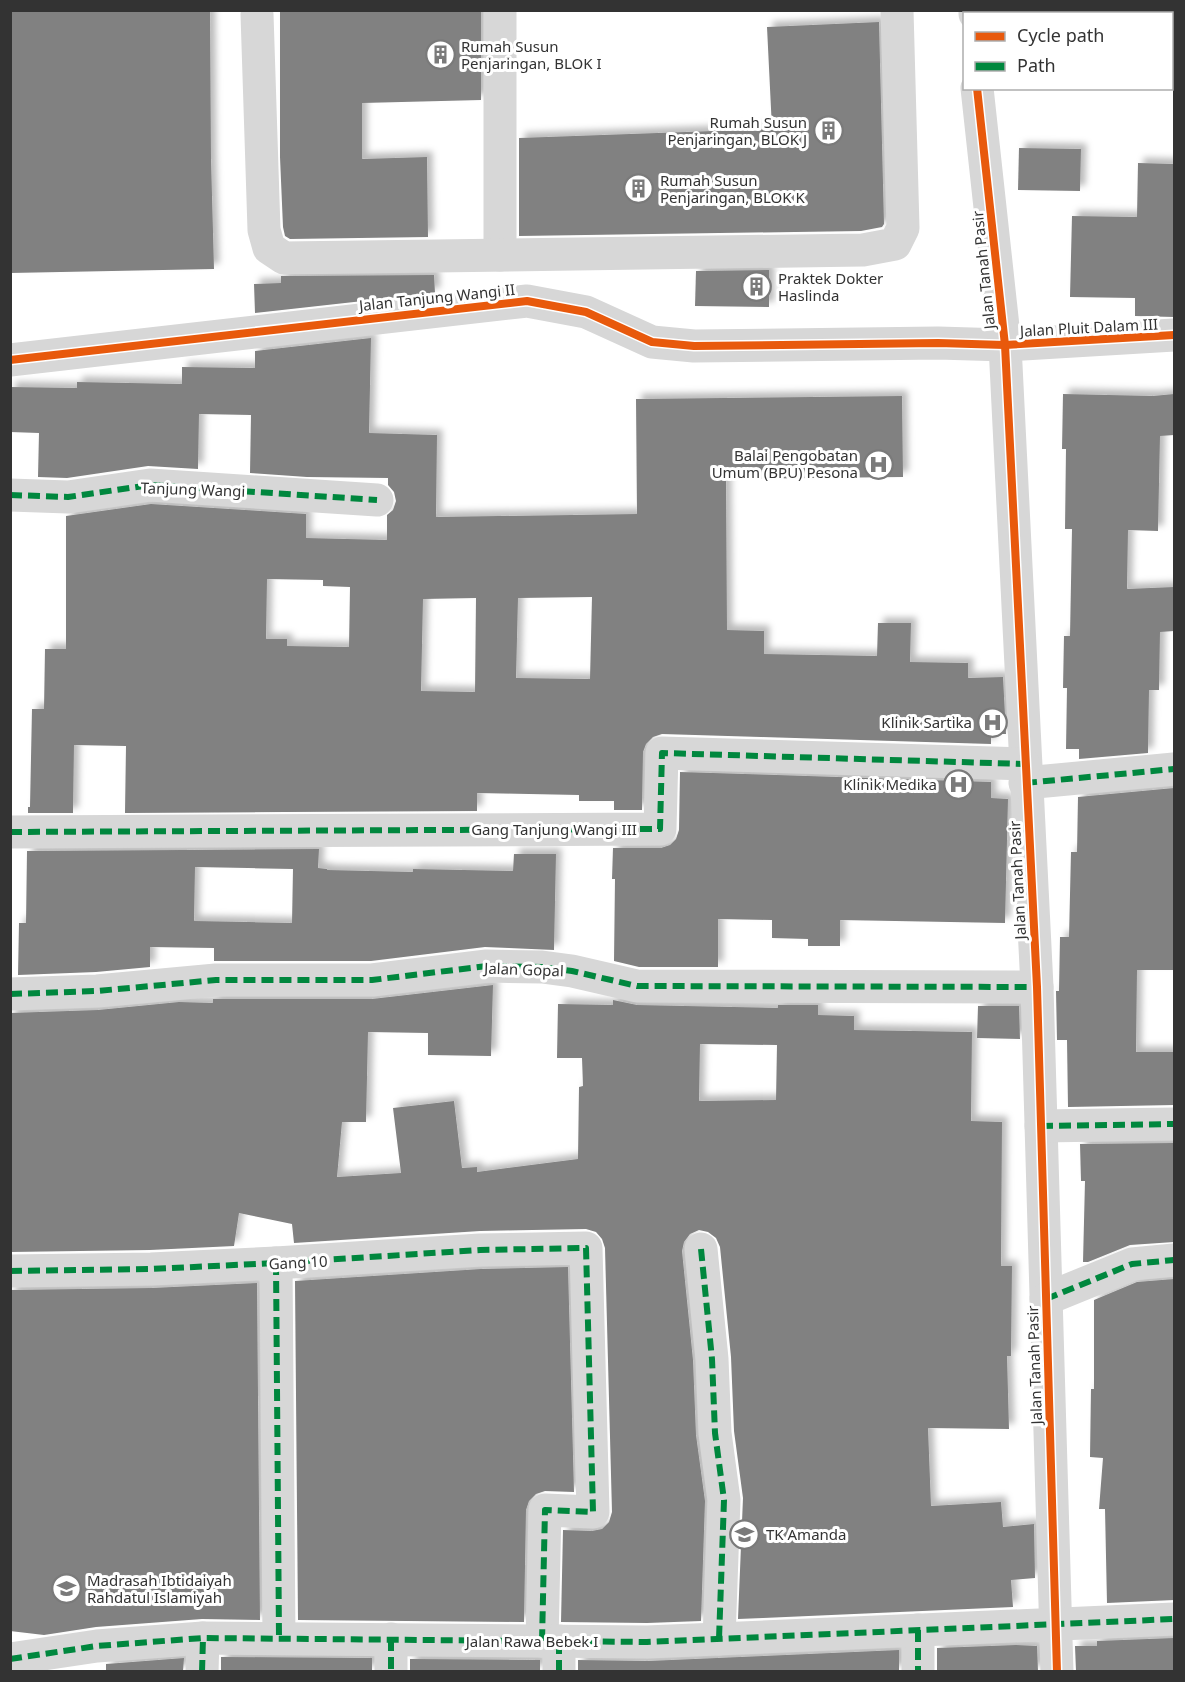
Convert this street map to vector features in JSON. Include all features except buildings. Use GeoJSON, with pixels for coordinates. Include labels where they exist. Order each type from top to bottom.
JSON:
{"type":"FeatureCollection","features":[{"type":"Feature","properties":{"kind":"street"},"geometry":{"type":"LineString","coordinates":[[500,10],[500,255]]}},
{"type":"Feature","properties":{"kind":"street"},"geometry":{"type":"LineString","coordinates":[[257,14],[264,230],[269,248],[284,258],[863,249],[895,244],[903,228],[897,10]]}},
{"type":"Feature","properties":{"kind":"street","name":"Jalan Tanah Pasir"},"geometry":{"type":"LineString","coordinates":[[977,90],[1005,345],[1036,987],[1057,1671]]}},
{"type":"Feature","properties":{"kind":"street","name":"Jalan Tanjung Wangi II"},"geometry":{"type":"LineString","coordinates":[[10,360],[527,301],[586,312],[652,342],[694,346],[938,343],[1005,345]]}},
{"type":"Feature","properties":{"kind":"street","name":"Jalan Pluit Dalam III"},"geometry":{"type":"LineString","coordinates":[[1005,345],[1174,335]]}},
{"type":"Feature","properties":{"kind":"street","name":"Tanjung Wangi"},"geometry":{"type":"LineString","coordinates":[[10,495],[68,497],[150,484],[377,500]]}},
{"type":"Feature","properties":{"kind":"street","name":"Gang Tanjung Wangi III"},"geometry":{"type":"LineString","coordinates":[[10,832],[660,829],[662,753],[1025,773]]}},
{"type":"Feature","properties":{"kind":"street"},"geometry":{"type":"LineString","coordinates":[[1025,773],[1174,769]]}},
{"type":"Feature","properties":{"kind":"street","name":"Jalan Gopal"},"geometry":{"type":"LineString","coordinates":[[10,994],[97,991],[216,980],[372,980],[487,966],[542,967],[572,971],[637,986],[1036,987]]}},
{"type":"Feature","properties":{"kind":"street"},"geometry":{"type":"LineString","coordinates":[[1041,1126],[1174,1124]]}},
{"type":"Feature","properties":{"kind":"street","name":"Gang 10"},"geometry":{"type":"LineString","coordinates":[[10,1271],[151,1269],[480,1250],[586,1248],[593,1512],[545,1510],[554,1651]]}},
{"type":"Feature","properties":{"kind":"street"},"geometry":{"type":"LineString","coordinates":[[701,1249],[712,1359],[715,1433],[724,1500],[719,1639]]}},
{"type":"Feature","properties":{"kind":"street"},"geometry":{"type":"LineString","coordinates":[[1046,1299],[1131,1264],[1174,1260]]}},
{"type":"Feature","properties":{"kind":"street"},"geometry":{"type":"LineString","coordinates":[[276,1263],[279,1638]]}},
{"type":"Feature","properties":{"kind":"street","name":"Jalan Rawa Bebek I"},"geometry":{"type":"LineString","coordinates":[[10,1659],[97,1646],[203,1638],[391,1639],[554,1651],[647,1642],[1174,1619]]}},
{"type":"Feature","properties":{"kind":"street"},"geometry":{"type":"LineString","coordinates":[[918,1630],[918,1671]]}},
{"type":"Feature","properties":{"kind":"street"},"geometry":{"type":"LineString","coordinates":[[202,1671],[203,1638]]}},
{"type":"Feature","properties":{"kind":"street"},"geometry":{"type":"LineString","coordinates":[[391,1639],[391,1671]]}},
{"type":"Feature","properties":{"kind":"marked path"},"geometry":{"type":"LineString","coordinates":[[10,495],[68,497],[150,485],[377,500]]}},
{"type":"Feature","properties":{"kind":"marked path"},"geometry":{"type":"LineString","coordinates":[[10,832],[660,829],[662,753],[1024,764]]}},
{"type":"Feature","properties":{"kind":"marked path"},"geometry":{"type":"LineString","coordinates":[[1025,783],[1174,769]]}},
{"type":"Feature","properties":{"kind":"marked path"},"geometry":{"type":"LineString","coordinates":[[10,994],[97,991],[216,980],[372,980],[487,966],[542,967],[572,971],[637,986],[1037,987]]}},
{"type":"Feature","properties":{"kind":"marked path"},"geometry":{"type":"LineString","coordinates":[[1041,1126],[1174,1124]]}},
{"type":"Feature","properties":{"kind":"marked path"},"geometry":{"type":"LineString","coordinates":[[10,1271],[151,1269],[480,1250],[586,1248],[593,1512],[545,1510],[542,1641]]}},
{"type":"Feature","properties":{"kind":"marked path"},"geometry":{"type":"LineString","coordinates":[[701,1249],[712,1359],[715,1433],[724,1500],[719,1639]]}},
{"type":"Feature","properties":{"kind":"marked path"},"geometry":{"type":"LineString","coordinates":[[1046,1299],[1132,1264],[1174,1260]]}},
{"type":"Feature","properties":{"kind":"marked path"},"geometry":{"type":"LineString","coordinates":[[276,1263],[279,1638]]}},
{"type":"Feature","properties":{"kind":"marked path"},"geometry":{"type":"LineString","coordinates":[[10,1659],[97,1646],[203,1638],[647,1642],[1174,1619]]}},
{"type":"Feature","properties":{"kind":"marked path"},"geometry":{"type":"LineString","coordinates":[[918,1630],[918,1672]]}},
{"type":"Feature","properties":{"kind":"marked path"},"geometry":{"type":"LineString","coordinates":[[202,1672],[203,1638]]}},
{"type":"Feature","properties":{"kind":"marked path"},"geometry":{"type":"LineString","coordinates":[[391,1639],[391,1672]]}},
{"type":"Feature","properties":{"kind":"marked path"},"geometry":{"type":"LineString","coordinates":[[559,1641],[559,1672]]}},
{"type":"Feature","properties":{"kind":"cycle path"},"geometry":{"type":"LineString","coordinates":[[977,90],[1005,345],[1037,987],[1057,1672]]}},
{"type":"Feature","properties":{"kind":"cycle path"},"geometry":{"type":"LineString","coordinates":[[10,360],[527,301],[586,312],[652,342],[694,346],[938,343],[1005,345],[1174,335]]}},
{"type":"Feature","properties":{"kind":"place","name":"Rumah Susun Penjaringan, BLOK I"},"geometry":{"type":"Point","coordinates":[440,55]}},
{"type":"Feature","properties":{"kind":"place","name":"Rumah Susun Penjaringan, BLOK J"},"geometry":{"type":"Point","coordinates":[828,131]}},
{"type":"Feature","properties":{"kind":"place","name":"Rumah Susun Penjaringan, BLOK K"},"geometry":{"type":"Point","coordinates":[639,189]}},
{"type":"Feature","properties":{"kind":"place","name":"Praktek Dokter Haslinda"},"geometry":{"type":"Point","coordinates":[757,287]}},
{"type":"Feature","properties":{"kind":"place","name":"Balai Pengobatan Umum (BPU) Pesona"},"geometry":{"type":"Point","coordinates":[879,464]}},
{"type":"Feature","properties":{"kind":"place","name":"Klinik Sartika"},"geometry":{"type":"Point","coordinates":[993,722]}},
{"type":"Feature","properties":{"kind":"place","name":"Klinik Medika"},"geometry":{"type":"Point","coordinates":[958,784]}},
{"type":"Feature","properties":{"kind":"place","name":"TK Amanda"},"geometry":{"type":"Point","coordinates":[745,1534]}},
{"type":"Feature","properties":{"kind":"place","name":"Madrasah Ibtidaiyah Rahdatul Islamiyah"},"geometry":{"type":"Point","coordinates":[66,1589]}}]}
